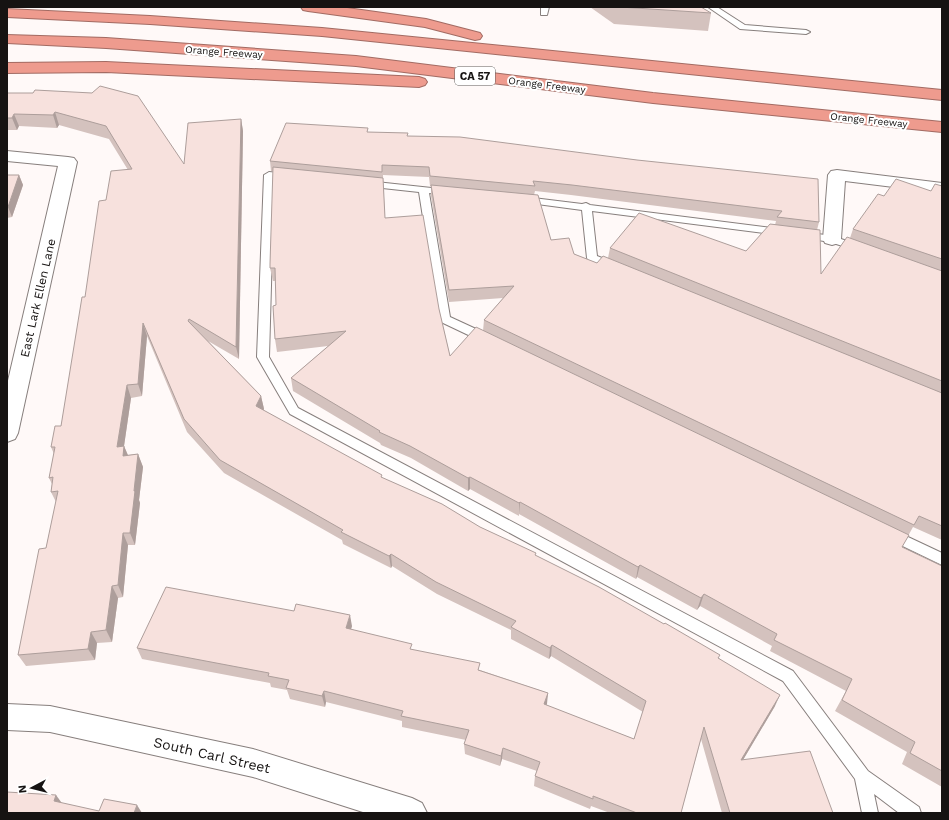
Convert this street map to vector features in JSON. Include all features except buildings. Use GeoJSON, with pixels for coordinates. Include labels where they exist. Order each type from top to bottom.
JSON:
{"type":"FeatureCollection","features":[{"type":"Feature","properties":{"kind":"highway"},"geometry":{"type":"LineString","coordinates":[[308,7],[426,23],[532,52]]}},
{"type":"Feature","properties":{"kind":"highway"},"geometry":{"type":"LineString","coordinates":[[7,13],[150,20],[322,32],[532,52],[942,95]]}},
{"type":"Feature","properties":{"kind":"highway","name":"Orange Freeway"},"geometry":{"type":"LineString","coordinates":[[7,39],[114,44],[356,61],[598,91],[942,127]]}},
{"type":"Feature","properties":{"kind":"highway"},"geometry":{"type":"LineString","coordinates":[[7,68],[106,67],[598,91]]}},
{"type":"Feature","properties":{"kind":"street","name":"East Lark Ellen Lane"},"geometry":{"type":"LineString","coordinates":[[7,156],[68,162],[7,433]]}},
{"type":"Feature","properties":{"kind":"street"},"geometry":{"type":"LineString","coordinates":[[832,239],[837,175],[942,188]]}},
{"type":"Feature","properties":{"kind":"street","name":"South Carl Street"},"geometry":{"type":"LineString","coordinates":[[7,717],[50,719],[253,763],[412,813]]}},
{"type":"Feature","properties":{"kind":"lane"},"geometry":{"type":"LineString","coordinates":[[712,7],[743,27],[806,32]]}},
{"type":"Feature","properties":{"kind":"lane"},"geometry":{"type":"LineString","coordinates":[[300,178],[269,175],[263,357],[294,411],[788,676],[862,776],[913,813]]}},
{"type":"Feature","properties":{"kind":"lane"},"geometry":{"type":"LineString","coordinates":[[354,183],[454,192]]}},
{"type":"Feature","properties":{"kind":"lane"},"geometry":{"type":"LineString","coordinates":[[423,189],[445,319],[494,343]]}},
{"type":"Feature","properties":{"kind":"lane"},"geometry":{"type":"LineString","coordinates":[[516,199],[586,206],[832,239],[869,252]]}},
{"type":"Feature","properties":{"kind":"lane"},"geometry":{"type":"LineString","coordinates":[[586,206],[592,258],[622,270]]}},
{"type":"Feature","properties":{"kind":"lane"},"geometry":{"type":"LineString","coordinates":[[878,528],[942,559]]}},
{"type":"Feature","properties":{"kind":"lane"},"geometry":{"type":"LineString","coordinates":[[862,776],[870,813]]}}]}
